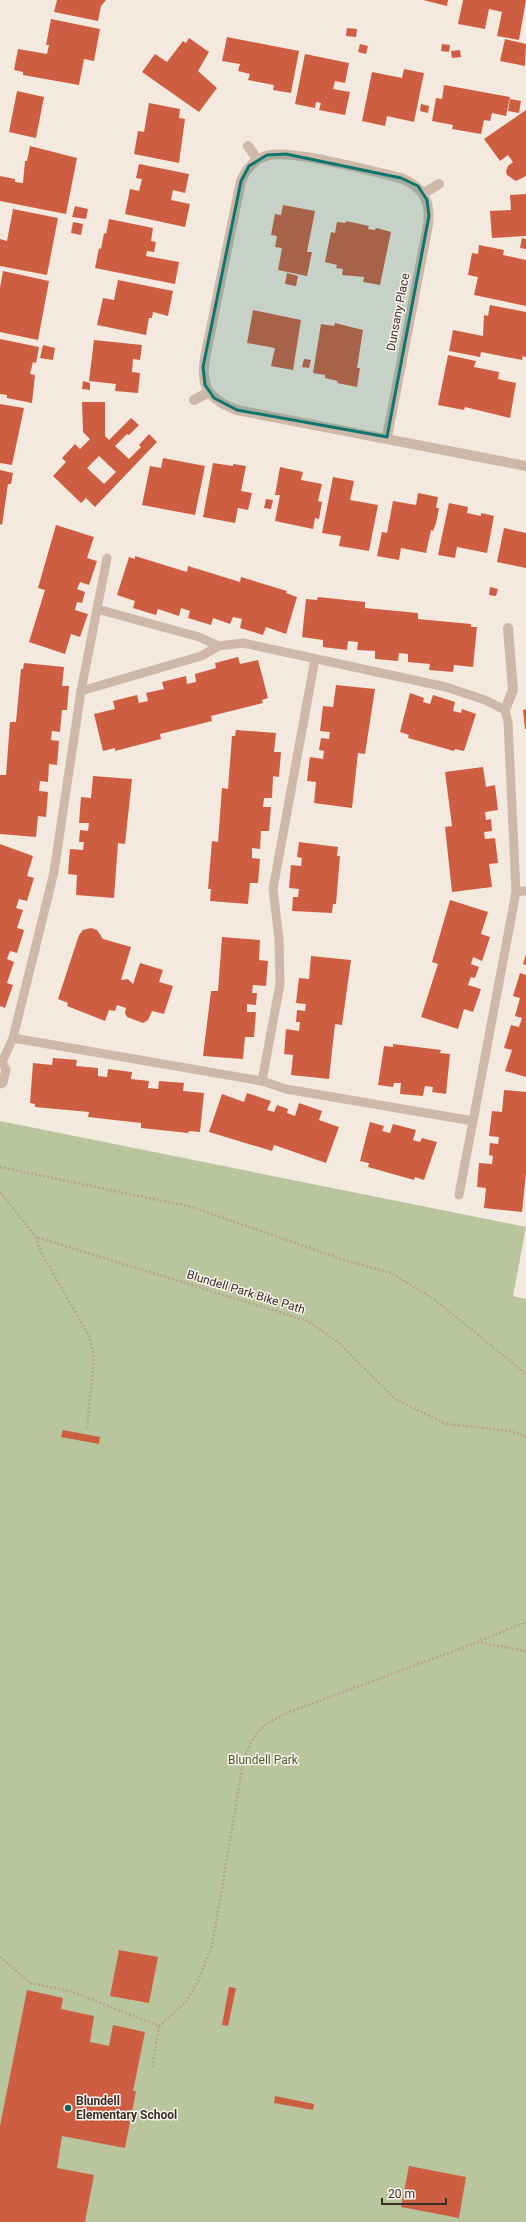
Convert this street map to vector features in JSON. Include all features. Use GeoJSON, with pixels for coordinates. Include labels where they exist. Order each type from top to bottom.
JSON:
{"type":"FeatureCollection","features":[{"type":"Feature","properties":{"kind":"street"},"geometry":{"type":"LineString","coordinates":[[248,146],[257,159]]}},
{"type":"Feature","properties":{"kind":"street"},"geometry":{"type":"LineString","coordinates":[[439,184],[424,193],[411,182],[401,178],[295,155],[277,154],[257,159],[244,173],[239,188],[203,367],[203,376],[209,392],[221,403],[237,410],[387,437],[526,466]]}},
{"type":"Feature","properties":{"kind":"street","name":"Dunsany Place"},"geometry":{"type":"LineString","coordinates":[[387,437],[428,225],[428,208],[424,193]]}},
{"type":"Feature","properties":{"kind":"street"},"geometry":{"type":"LineString","coordinates":[[194,400],[209,392]]}},
{"type":"Feature","properties":{"kind":"street"},"geometry":{"type":"LineString","coordinates":[[505,710],[513,690],[508,628]]}},
{"type":"Feature","properties":{"kind":"lane"},"geometry":{"type":"LineString","coordinates":[[0,1084],[3,1083],[6,1069],[1,1060],[13,1038],[54,872],[81,691],[107,558]]}},
{"type":"Feature","properties":{"kind":"lane"},"geometry":{"type":"LineString","coordinates":[[97,609],[199,637],[219,646]]}},
{"type":"Feature","properties":{"kind":"lane"},"geometry":{"type":"LineString","coordinates":[[81,691],[201,656],[219,646],[243,643],[446,687],[486,700],[505,710],[508,722],[516,892],[459,1195]]}},
{"type":"Feature","properties":{"kind":"lane"},"geometry":{"type":"LineString","coordinates":[[262,1081],[280,984],[279,939],[273,889],[315,659]]}},
{"type":"Feature","properties":{"kind":"lane"},"geometry":{"type":"LineString","coordinates":[[516,892],[526,891]]}},
{"type":"Feature","properties":{"kind":"lane"},"geometry":{"type":"LineString","coordinates":[[13,1038],[262,1081],[286,1089],[473,1121]]}},
{"type":"Feature","properties":{"kind":"path"},"geometry":{"type":"LineString","coordinates":[[0,1167],[192,1207],[338,1258],[391,1273],[434,1299],[526,1374]]}},
{"type":"Feature","properties":{"kind":"path"},"geometry":{"type":"LineString","coordinates":[[0,1192],[36,1237],[40,1250],[89,1336],[94,1358],[87,1429]]}},
{"type":"Feature","properties":{"kind":"path","name":"Blundell Park Bike Path"},"geometry":{"type":"LineString","coordinates":[[36,1237],[308,1321],[338,1342],[395,1400],[446,1424],[512,1431],[526,1437]]}},
{"type":"Feature","properties":{"kind":"path"},"geometry":{"type":"LineString","coordinates":[[152,2069],[159,2026],[186,2002],[198,1981],[212,1946],[244,1758],[252,1738],[265,1723],[292,1711],[477,1642],[526,1622]]}},
{"type":"Feature","properties":{"kind":"path"},"geometry":{"type":"LineString","coordinates":[[477,1642],[526,1651]]}},
{"type":"Feature","properties":{"kind":"path"},"geometry":{"type":"LineString","coordinates":[[0,1957],[30,1983],[70,1991],[159,2026]]}},
{"type":"Feature","properties":{"kind":"highlighted area"},"geometry":{"type":"Polygon","coordinates":[[[286,154],[401,178],[418,186],[427,200],[429,216],[387,437],[237,410],[214,398],[205,385],[203,367],[241,181],[249,166],[267,155],[286,154]]]}},
{"type":"Feature","properties":{"kind":"green space","name":"Blundell Park"},"geometry":{"type":"Polygon","coordinates":[[[0,1121],[526,1227],[513,1296],[526,1299],[526,2222],[0,2222],[0,1121]]]}},
{"type":"Feature","properties":{"kind":"building"},"geometry":{"type":"Polygon","coordinates":[[[57,0],[106,0],[101,6],[98,21],[54,12],[57,0]]]}},
{"type":"Feature","properties":{"kind":"building"},"geometry":{"type":"Polygon","coordinates":[[[423,0],[448,0],[447,6],[423,0]]]}},
{"type":"Feature","properties":{"kind":"building"},"geometry":{"type":"Polygon","coordinates":[[[463,0],[526,0],[519,40],[497,36],[502,12],[489,9],[485,29],[458,24],[463,0]]]}},
{"type":"Feature","properties":{"kind":"building"},"geometry":{"type":"Polygon","coordinates":[[[51,19],[100,29],[94,61],[84,59],[79,85],[23,75],[23,72],[14,70],[18,49],[47,54],[49,45],[46,45],[51,19]]]}},
{"type":"Feature","properties":{"kind":"building"},"geometry":{"type":"Polygon","coordinates":[[[347,28],[357,29],[356,37],[346,36],[347,28]]]}},
{"type":"Feature","properties":{"kind":"building"},"geometry":{"type":"Polygon","coordinates":[[[227,37],[299,51],[291,93],[273,90],[274,85],[248,80],[250,74],[238,71],[240,64],[222,61],[227,37]]]}},
{"type":"Feature","properties":{"kind":"building"},"geometry":{"type":"Polygon","coordinates":[[[189,38],[209,52],[198,71],[217,88],[199,112],[142,72],[155,54],[167,62],[183,41],[186,43],[189,38]]]}},
{"type":"Feature","properties":{"kind":"building"},"geometry":{"type":"Polygon","coordinates":[[[505,39],[526,44],[525,66],[500,61],[505,39]]]}},
{"type":"Feature","properties":{"kind":"building"},"geometry":{"type":"Polygon","coordinates":[[[360,44],[368,46],[366,54],[358,52],[360,44]]]}},
{"type":"Feature","properties":{"kind":"building"},"geometry":{"type":"Polygon","coordinates":[[[442,44],[450,45],[449,52],[441,51],[442,44]]]}},
{"type":"Feature","properties":{"kind":"building"},"geometry":{"type":"Polygon","coordinates":[[[460,50],[461,57],[452,58],[451,51],[460,50]]]}},
{"type":"Feature","properties":{"kind":"building"},"geometry":{"type":"Polygon","coordinates":[[[305,54],[349,63],[345,83],[335,81],[333,89],[350,92],[345,115],[319,110],[321,103],[316,102],[315,108],[295,104],[305,54]]]}},
{"type":"Feature","properties":{"kind":"building"},"geometry":{"type":"Polygon","coordinates":[[[404,69],[424,73],[414,122],[387,116],[385,126],[362,121],[372,72],[402,78],[404,69]]]}},
{"type":"Feature","properties":{"kind":"building"},"geometry":{"type":"Polygon","coordinates":[[[444,85],[510,97],[506,116],[492,113],[490,121],[484,120],[481,134],[452,129],[453,125],[432,121],[436,98],[442,99],[444,85]]]}},
{"type":"Feature","properties":{"kind":"building"},"geometry":{"type":"Polygon","coordinates":[[[17,91],[44,97],[36,138],[9,132],[17,91]]]}},
{"type":"Feature","properties":{"kind":"building"},"geometry":{"type":"Polygon","coordinates":[[[510,99],[521,101],[519,113],[508,111],[510,99]]]}},
{"type":"Feature","properties":{"kind":"building"},"geometry":{"type":"Polygon","coordinates":[[[149,103],[180,109],[179,118],[185,119],[179,163],[134,154],[138,131],[144,132],[149,103]]]}},
{"type":"Feature","properties":{"kind":"building"},"geometry":{"type":"Polygon","coordinates":[[[421,104],[429,106],[428,113],[420,111],[421,104]]]}},
{"type":"Feature","properties":{"kind":"building"},"geometry":{"type":"Polygon","coordinates":[[[526,110],[526,176],[516,181],[507,175],[506,171],[508,166],[513,162],[508,155],[500,161],[484,139],[526,110]]]}},
{"type":"Feature","properties":{"kind":"building"},"geometry":{"type":"Polygon","coordinates":[[[30,146],[77,158],[66,214],[0,201],[0,176],[15,179],[15,182],[23,183],[25,161],[27,161],[30,146]]]}},
{"type":"Feature","properties":{"kind":"building"},"geometry":{"type":"Polygon","coordinates":[[[139,164],[189,174],[185,193],[173,190],[171,200],[190,204],[185,227],[125,214],[130,189],[139,191],[142,179],[136,178],[139,164]]]}},
{"type":"Feature","properties":{"kind":"building"},"geometry":{"type":"Polygon","coordinates":[[[526,194],[526,236],[492,238],[490,211],[511,210],[510,195],[526,194]]]}},
{"type":"Feature","properties":{"kind":"building"},"geometry":{"type":"Polygon","coordinates":[[[283,205],[315,211],[307,252],[312,252],[307,276],[278,270],[282,248],[275,247],[277,236],[271,235],[275,214],[281,215],[283,205]]]}},
{"type":"Feature","properties":{"kind":"building"},"geometry":{"type":"Polygon","coordinates":[[[75,206],[88,209],[86,219],[72,217],[75,206]]]}},
{"type":"Feature","properties":{"kind":"building"},"geometry":{"type":"Polygon","coordinates":[[[13,209],[58,218],[47,275],[0,266],[0,239],[7,241],[13,209]]]}},
{"type":"Feature","properties":{"kind":"building"},"geometry":{"type":"Polygon","coordinates":[[[109,219],[153,228],[151,241],[156,242],[154,252],[147,251],[146,256],[179,262],[175,284],[95,268],[99,248],[101,249],[104,233],[106,234],[109,219]]]}},
{"type":"Feature","properties":{"kind":"building"},"geometry":{"type":"Polygon","coordinates":[[[346,221],[369,226],[368,229],[374,230],[377,228],[391,232],[380,285],[363,282],[364,277],[342,275],[343,269],[336,268],[337,265],[325,262],[331,232],[335,233],[337,222],[346,223],[346,221]]]}},
{"type":"Feature","properties":{"kind":"building"},"geometry":{"type":"Polygon","coordinates":[[[73,222],[83,224],[81,235],[71,233],[73,222]]]}},
{"type":"Feature","properties":{"kind":"building"},"geometry":{"type":"Polygon","coordinates":[[[522,238],[526,239],[526,249],[520,248],[522,238]]]}},
{"type":"Feature","properties":{"kind":"building"},"geometry":{"type":"Polygon","coordinates":[[[479,245],[504,250],[503,255],[526,260],[526,306],[474,295],[478,277],[468,275],[472,253],[478,254],[479,245]]]}},
{"type":"Feature","properties":{"kind":"building"},"geometry":{"type":"Polygon","coordinates":[[[3,271],[49,281],[38,340],[0,332],[0,288],[3,271]]]}},
{"type":"Feature","properties":{"kind":"building"},"geometry":{"type":"Polygon","coordinates":[[[287,273],[298,276],[296,286],[285,284],[287,273]]]}},
{"type":"Feature","properties":{"kind":"building"},"geometry":{"type":"Polygon","coordinates":[[[118,280],[173,291],[168,316],[153,312],[152,318],[149,318],[146,335],[97,325],[103,298],[114,300],[118,280]]]}},
{"type":"Feature","properties":{"kind":"building"},"geometry":{"type":"Polygon","coordinates":[[[490,305],[526,312],[526,357],[523,356],[522,360],[481,352],[480,357],[449,351],[453,330],[483,336],[484,315],[488,316],[490,305]]]}},
{"type":"Feature","properties":{"kind":"building"},"geometry":{"type":"Polygon","coordinates":[[[253,310],[301,320],[293,370],[271,366],[275,348],[247,343],[253,310]]]}},
{"type":"Feature","properties":{"kind":"building"},"geometry":{"type":"Polygon","coordinates":[[[335,323],[363,330],[357,368],[360,368],[357,387],[337,383],[338,381],[325,378],[325,375],[313,373],[321,324],[334,326],[335,323]]]}},
{"type":"Feature","properties":{"kind":"building"},"geometry":{"type":"Polygon","coordinates":[[[0,339],[39,347],[36,363],[33,362],[30,374],[35,375],[32,403],[7,398],[7,395],[0,394],[0,339]]]}},
{"type":"Feature","properties":{"kind":"building"},"geometry":{"type":"Polygon","coordinates":[[[94,340],[142,345],[140,360],[133,359],[132,372],[140,373],[138,393],[115,391],[116,384],[89,381],[94,340]]]}},
{"type":"Feature","properties":{"kind":"building"},"geometry":{"type":"Polygon","coordinates":[[[43,345],[55,348],[53,360],[40,358],[43,345]]]}},
{"type":"Feature","properties":{"kind":"building"},"geometry":{"type":"Polygon","coordinates":[[[448,355],[476,361],[474,367],[499,372],[498,379],[516,383],[510,418],[465,407],[464,410],[438,405],[448,355]]]}},
{"type":"Feature","properties":{"kind":"building"},"geometry":{"type":"Polygon","coordinates":[[[304,359],[311,360],[309,368],[302,367],[304,359]]]}},
{"type":"Feature","properties":{"kind":"building"},"geometry":{"type":"Polygon","coordinates":[[[83,381],[90,383],[90,390],[82,389],[83,381]]]}},
{"type":"Feature","properties":{"kind":"building"},"geometry":{"type":"Polygon","coordinates":[[[82,402],[105,402],[105,436],[109,440],[131,418],[139,425],[115,446],[129,459],[141,447],[139,445],[149,434],[157,442],[95,507],[86,498],[81,503],[53,476],[66,462],[62,458],[75,444],[80,449],[90,439],[83,432],[82,402]],[[99,456],[87,468],[104,484],[116,472],[99,456]]]}},
{"type":"Feature","properties":{"kind":"building"},"geometry":{"type":"Polygon","coordinates":[[[0,404],[24,408],[12,465],[0,463],[0,404]]]}},
{"type":"Feature","properties":{"kind":"building"},"geometry":{"type":"Polygon","coordinates":[[[163,458],[205,466],[195,515],[142,505],[150,466],[161,468],[163,458]]]}},
{"type":"Feature","properties":{"kind":"building"},"geometry":{"type":"Polygon","coordinates":[[[213,463],[246,466],[241,491],[252,493],[248,510],[238,508],[235,523],[203,517],[213,463]]]}},
{"type":"Feature","properties":{"kind":"building"},"geometry":{"type":"Polygon","coordinates":[[[280,467],[303,472],[301,480],[322,484],[318,501],[322,502],[319,519],[315,518],[313,529],[275,521],[280,495],[275,495],[280,467]]]}},
{"type":"Feature","properties":{"kind":"building"},"geometry":{"type":"Polygon","coordinates":[[[0,470],[13,473],[11,484],[8,484],[2,525],[0,524],[0,470]]]}},
{"type":"Feature","properties":{"kind":"building"},"geometry":{"type":"Polygon","coordinates":[[[333,477],[354,481],[350,500],[378,505],[369,551],[339,546],[341,536],[322,533],[333,477]]]}},
{"type":"Feature","properties":{"kind":"building"},"geometry":{"type":"Polygon","coordinates":[[[418,493],[438,497],[436,508],[439,508],[436,523],[433,531],[431,530],[426,553],[401,548],[399,560],[377,556],[382,532],[387,533],[393,501],[416,505],[418,493]]]}},
{"type":"Feature","properties":{"kind":"building"},"geometry":{"type":"Polygon","coordinates":[[[266,499],[273,500],[271,509],[264,508],[266,499]]]}},
{"type":"Feature","properties":{"kind":"building"},"geometry":{"type":"Polygon","coordinates":[[[449,503],[468,507],[467,513],[481,516],[481,513],[494,516],[487,553],[457,547],[455,558],[438,555],[449,503]]]}},
{"type":"Feature","properties":{"kind":"building"},"geometry":{"type":"Polygon","coordinates":[[[56,525],[94,537],[87,558],[97,561],[89,585],[80,582],[77,589],[85,592],[82,603],[77,602],[75,610],[88,614],[80,637],[71,634],[65,654],[29,642],[45,590],[38,588],[56,525]]]}},
{"type":"Feature","properties":{"kind":"building"},"geometry":{"type":"Polygon","coordinates":[[[504,528],[526,533],[526,568],[497,562],[504,528]]]}},
{"type":"Feature","properties":{"kind":"building"},"geometry":{"type":"Polygon","coordinates":[[[135,556],[187,572],[188,566],[240,582],[241,577],[287,591],[286,593],[297,597],[286,634],[266,627],[263,635],[240,628],[242,619],[233,617],[230,624],[213,618],[211,625],[188,618],[190,611],[181,608],[179,616],[158,609],[156,615],[133,608],[135,601],[117,595],[129,557],[135,559],[135,556]]]}},
{"type":"Feature","properties":{"kind":"building"},"geometry":{"type":"Polygon","coordinates":[[[490,587],[498,589],[496,596],[489,595],[490,587]]]}},
{"type":"Feature","properties":{"kind":"building"},"geometry":{"type":"Polygon","coordinates":[[[318,597],[365,602],[365,608],[418,613],[418,619],[471,624],[471,627],[477,627],[473,667],[454,665],[453,672],[429,670],[430,664],[408,662],[408,654],[399,653],[398,661],[375,659],[375,651],[357,650],[358,642],[348,641],[347,650],[323,647],[323,640],[302,637],[306,599],[317,600],[318,597]]]}},
{"type":"Feature","properties":{"kind":"building"},"geometry":{"type":"Polygon","coordinates":[[[238,657],[240,664],[258,660],[268,698],[262,700],[263,703],[211,716],[212,721],[160,734],[161,739],[115,751],[115,748],[103,751],[94,714],[115,709],[113,701],[137,695],[139,703],[148,701],[146,693],[164,689],[162,682],[186,676],[187,684],[196,682],[195,674],[216,668],[215,663],[238,657]]]}},
{"type":"Feature","properties":{"kind":"building"},"geometry":{"type":"Polygon","coordinates":[[[24,663],[64,667],[62,686],[69,686],[67,710],[62,710],[60,732],[52,731],[51,740],[59,741],[57,765],[49,764],[48,782],[40,781],[39,791],[48,792],[46,817],[38,816],[36,837],[0,834],[0,775],[6,775],[10,722],[16,722],[21,669],[23,669],[24,663]]]}},
{"type":"Feature","properties":{"kind":"building"},"geometry":{"type":"Polygon","coordinates":[[[336,685],[375,689],[365,754],[358,753],[352,808],[314,803],[316,782],[307,781],[310,757],[323,759],[324,751],[319,750],[321,738],[329,739],[330,732],[320,731],[323,706],[333,707],[336,685]]]}},
{"type":"Feature","properties":{"kind":"building"},"geometry":{"type":"Polygon","coordinates":[[[410,693],[424,698],[423,702],[430,704],[433,695],[455,702],[453,711],[461,713],[462,709],[476,714],[464,751],[455,749],[454,751],[408,738],[409,735],[400,732],[410,693]]]}},
{"type":"Feature","properties":{"kind":"building"},"geometry":{"type":"Polygon","coordinates":[[[526,709],[526,729],[525,729],[523,710],[526,709]]]}},
{"type":"Feature","properties":{"kind":"building"},"geometry":{"type":"Polygon","coordinates":[[[236,730],[276,733],[274,752],[281,752],[279,777],[273,776],[272,798],[264,798],[263,807],[271,807],[269,831],[261,831],[260,849],[252,848],[252,858],[260,859],[258,883],[250,883],[248,904],[210,901],[211,889],[208,889],[212,841],[218,842],[222,788],[228,789],[232,736],[235,736],[236,730]]]}},
{"type":"Feature","properties":{"kind":"building"},"geometry":{"type":"Polygon","coordinates":[[[483,767],[486,787],[495,785],[498,810],[485,812],[486,820],[491,819],[492,831],[484,832],[485,839],[495,838],[498,863],[489,864],[492,887],[452,892],[445,827],[452,826],[445,772],[483,767]]]}},
{"type":"Feature","properties":{"kind":"building"},"geometry":{"type":"Polygon","coordinates":[[[93,776],[132,779],[125,844],[118,843],[114,898],[76,895],[77,875],[68,874],[70,849],[83,850],[84,842],[79,842],[80,830],[88,831],[89,823],[79,823],[81,797],[91,798],[93,776]]]}},
{"type":"Feature","properties":{"kind":"building"},"geometry":{"type":"Polygon","coordinates":[[[299,842],[338,847],[337,856],[340,856],[336,904],[333,904],[332,913],[292,911],[293,897],[298,897],[299,889],[289,888],[291,865],[301,866],[302,858],[297,857],[299,842]]]}},
{"type":"Feature","properties":{"kind":"building"},"geometry":{"type":"Polygon","coordinates":[[[0,844],[33,856],[27,876],[34,878],[27,901],[19,899],[16,908],[23,910],[17,928],[24,930],[17,953],[10,951],[7,959],[14,962],[7,983],[13,985],[5,1008],[0,1006],[0,844]]]}},
{"type":"Feature","properties":{"kind":"building"},"geometry":{"type":"Polygon","coordinates":[[[450,900],[488,912],[481,934],[490,937],[482,961],[473,957],[471,964],[479,967],[475,978],[471,977],[468,985],[481,989],[473,1012],[464,1009],[458,1029],[421,1017],[438,964],[432,962],[450,900]]]}},
{"type":"Feature","properties":{"kind":"building"},"geometry":{"type":"Polygon","coordinates":[[[91,928],[97,930],[103,939],[131,947],[121,980],[128,979],[133,984],[140,963],[163,970],[159,982],[173,986],[164,1014],[152,1011],[148,1020],[143,1023],[127,1017],[125,1013],[126,1008],[117,1005],[115,1011],[109,1010],[105,1021],[67,1006],[68,1003],[58,999],[79,935],[83,930],[91,928]]]}},
{"type":"Feature","properties":{"kind":"building"},"geometry":{"type":"Polygon","coordinates":[[[222,937],[260,940],[259,960],[268,961],[266,986],[253,985],[252,993],[257,993],[256,1005],[247,1004],[247,1012],[256,1012],[254,1037],[245,1037],[243,1059],[203,1056],[211,991],[218,991],[222,937]]]}},
{"type":"Feature","properties":{"kind":"building"},"geometry":{"type":"Polygon","coordinates":[[[526,954],[526,965],[523,964],[526,954]]]}},
{"type":"Feature","properties":{"kind":"building"},"geometry":{"type":"Polygon","coordinates":[[[311,956],[351,960],[342,1025],[335,1024],[329,1079],[291,1075],[293,1055],[284,1054],[286,1029],[299,1031],[300,1022],[296,1022],[297,1010],[305,1011],[306,1004],[296,1003],[299,978],[309,979],[311,956]]]}},
{"type":"Feature","properties":{"kind":"building"},"geometry":{"type":"Polygon","coordinates":[[[520,973],[526,975],[526,1077],[505,1071],[512,1050],[504,1048],[511,1025],[519,1027],[522,1018],[515,1016],[520,998],[513,996],[520,973]]]}},
{"type":"Feature","properties":{"kind":"building"},"geometry":{"type":"Polygon","coordinates":[[[393,1044],[441,1050],[440,1053],[450,1054],[446,1094],[432,1092],[433,1087],[425,1086],[423,1096],[400,1094],[401,1083],[394,1083],[393,1087],[378,1085],[384,1046],[393,1047],[393,1044]]]}},
{"type":"Feature","properties":{"kind":"building"},"geometry":{"type":"Polygon","coordinates":[[[53,1058],[77,1060],[76,1066],[98,1068],[98,1076],[107,1077],[108,1069],[132,1072],[131,1079],[149,1081],[148,1088],[158,1089],[159,1081],[184,1083],[183,1091],[204,1093],[200,1132],[189,1131],[188,1133],[141,1128],[141,1123],[88,1117],[89,1112],[35,1107],[35,1104],[30,1103],[33,1063],[52,1065],[53,1058]]]}},
{"type":"Feature","properties":{"kind":"building"},"geometry":{"type":"Polygon","coordinates":[[[504,1090],[526,1092],[526,1174],[522,1212],[484,1208],[486,1188],[477,1187],[479,1163],[492,1164],[493,1156],[489,1155],[490,1143],[498,1144],[499,1137],[489,1136],[492,1111],[502,1112],[504,1090]]]}},
{"type":"Feature","properties":{"kind":"building"},"geometry":{"type":"Polygon","coordinates":[[[247,1093],[271,1101],[267,1110],[274,1112],[277,1105],[288,1109],[287,1113],[295,1116],[299,1103],[322,1111],[319,1120],[339,1127],[326,1163],[274,1145],[272,1151],[209,1132],[222,1094],[244,1102],[247,1093]]]}},
{"type":"Feature","properties":{"kind":"building"},"geometry":{"type":"Polygon","coordinates":[[[370,1122],[384,1126],[382,1131],[390,1133],[393,1124],[416,1130],[413,1140],[420,1142],[422,1138],[437,1142],[424,1180],[415,1177],[414,1180],[368,1167],[369,1163],[360,1161],[370,1122]]]}},
{"type":"Feature","properties":{"kind":"building"},"geometry":{"type":"Polygon","coordinates":[[[63,1430],[100,1437],[99,1444],[61,1437],[63,1430]]]}},
{"type":"Feature","properties":{"kind":"building"},"geometry":{"type":"Polygon","coordinates":[[[119,1950],[158,1957],[149,2003],[110,1996],[119,1950]]]}},
{"type":"Feature","properties":{"kind":"building"},"geometry":{"type":"Polygon","coordinates":[[[229,1987],[236,1988],[228,2026],[222,2025],[229,1987]]]}},
{"type":"Feature","properties":{"kind":"building","name":"Blundell Elementary School"},"geometry":{"type":"Polygon","coordinates":[[[27,1990],[63,1998],[61,2009],[94,2016],[90,2042],[109,2046],[113,2025],[145,2032],[133,2091],[136,2091],[125,2148],[62,2136],[57,2168],[94,2175],[85,2222],[0,2222],[0,2126],[27,1990]]]}},
{"type":"Feature","properties":{"kind":"building"},"geometry":{"type":"Polygon","coordinates":[[[275,2096],[314,2104],[313,2110],[274,2103],[275,2096]]]}},
{"type":"Feature","properties":{"kind":"building"},"geometry":{"type":"Polygon","coordinates":[[[409,2166],[466,2177],[459,2218],[401,2207],[409,2166]]]}},
{"type":"Feature","properties":{"kind":"place","name":"Blundell Elementary School"},"geometry":{"type":"Point","coordinates":[68,2108]}}]}
